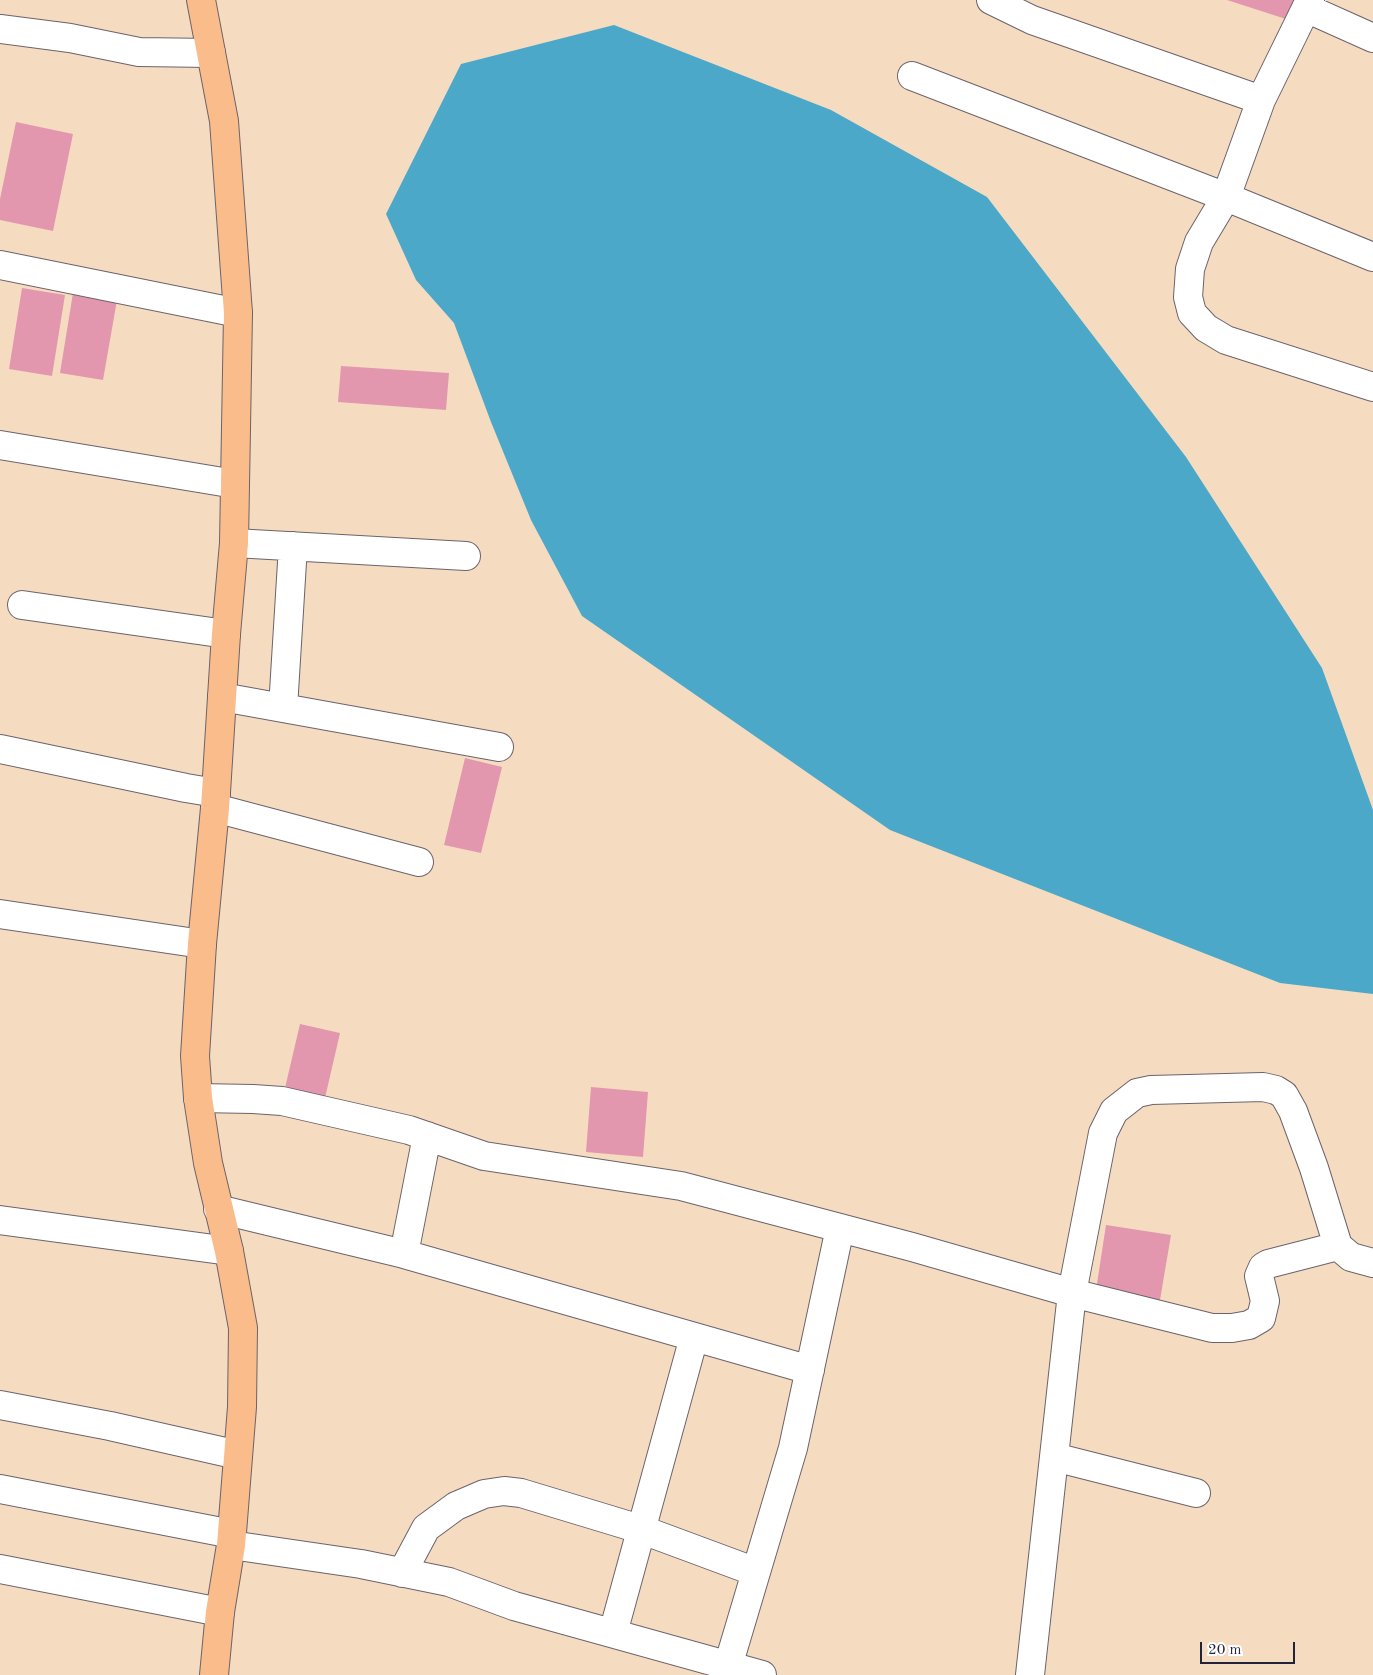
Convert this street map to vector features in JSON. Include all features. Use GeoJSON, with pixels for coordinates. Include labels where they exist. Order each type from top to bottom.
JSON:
{"type":"FeatureCollection","features":[{"type":"Feature","properties":{"kind":"main road"},"geometry":{"type":"LineString","coordinates":[[201,0],[224,120],[238,313],[234,543],[215,800],[202,944],[195,1056],[198,1098],[208,1163],[229,1251],[243,1328],[242,1407],[231,1539],[220,1612],[214,1675]]}},
{"type":"Feature","properties":{"kind":"street"},"geometry":{"type":"LineString","coordinates":[[991,0],[1032,20],[1261,100]]}},
{"type":"Feature","properties":{"kind":"street"},"geometry":{"type":"LineString","coordinates":[[1373,38],[1308,4],[1261,100],[1226,197],[1199,242],[1190,269],[1188,298],[1192,313],[1206,328],[1226,340],[1373,387]]}},
{"type":"Feature","properties":{"kind":"street"},"geometry":{"type":"LineString","coordinates":[[0,29],[70,38],[139,52],[211,53]]}},
{"type":"Feature","properties":{"kind":"street"},"geometry":{"type":"LineString","coordinates":[[912,76],[1226,197],[1373,257]]}},
{"type":"Feature","properties":{"kind":"street"},"geometry":{"type":"LineString","coordinates":[[0,265],[238,313]]}},
{"type":"Feature","properties":{"kind":"street"},"geometry":{"type":"LineString","coordinates":[[0,446],[235,484]]}},
{"type":"Feature","properties":{"kind":"street"},"geometry":{"type":"LineString","coordinates":[[234,543],[466,556]]}},
{"type":"Feature","properties":{"kind":"street"},"geometry":{"type":"LineString","coordinates":[[283,708],[293,546]]}},
{"type":"Feature","properties":{"kind":"street"},"geometry":{"type":"LineString","coordinates":[[22,605],[226,634]]}},
{"type":"Feature","properties":{"kind":"street"},"geometry":{"type":"LineString","coordinates":[[222,697],[499,747]]}},
{"type":"Feature","properties":{"kind":"street"},"geometry":{"type":"LineString","coordinates":[[0,749],[215,800],[420,862]]}},
{"type":"Feature","properties":{"kind":"street"},"geometry":{"type":"LineString","coordinates":[[0,914],[202,944]]}},
{"type":"Feature","properties":{"kind":"street"},"geometry":{"type":"LineString","coordinates":[[1030,1675],[1072,1294],[1103,1133],[1114,1111],[1137,1093],[1152,1090],[1263,1087],[1276,1090],[1284,1095],[1293,1111],[1314,1168],[1338,1246],[1351,1257],[1373,1263]]}},
{"type":"Feature","properties":{"kind":"street"},"geometry":{"type":"LineString","coordinates":[[198,1098],[282,1101],[409,1130],[484,1156],[681,1186],[912,1247],[1072,1294],[1212,1328],[1232,1328],[1249,1325],[1261,1318],[1265,1301],[1259,1276],[1263,1267],[1268,1264],[1338,1246]]}},
{"type":"Feature","properties":{"kind":"street"},"geometry":{"type":"LineString","coordinates":[[404,1254],[428,1136]]}},
{"type":"Feature","properties":{"kind":"street"},"geometry":{"type":"LineString","coordinates":[[218,1209],[404,1254],[810,1370]]}},
{"type":"Feature","properties":{"kind":"street"},"geometry":{"type":"LineString","coordinates":[[0,1220],[229,1251]]}},
{"type":"Feature","properties":{"kind":"street"},"geometry":{"type":"LineString","coordinates":[[728,1666],[793,1448],[840,1228]]}},
{"type":"Feature","properties":{"kind":"street"},"geometry":{"type":"LineString","coordinates":[[613,1633],[640,1529],[689,1362],[694,1337]]}},
{"type":"Feature","properties":{"kind":"street"},"geometry":{"type":"LineString","coordinates":[[0,1405],[110,1426],[238,1455]]}},
{"type":"Feature","properties":{"kind":"street"},"geometry":{"type":"LineString","coordinates":[[1054,1457],[1196,1494]]}},
{"type":"Feature","properties":{"kind":"street"},"geometry":{"type":"LineString","coordinates":[[0,1490],[231,1539],[449,1582],[514,1606],[762,1675]]}},
{"type":"Feature","properties":{"kind":"street"},"geometry":{"type":"LineString","coordinates":[[402,1573],[426,1528],[456,1506],[484,1494],[504,1491],[521,1494],[640,1529],[756,1572]]}},
{"type":"Feature","properties":{"kind":"street"},"geometry":{"type":"LineString","coordinates":[[0,1569],[220,1612]]}},
{"type":"Feature","properties":{"kind":"water"},"geometry":{"type":"Polygon","coordinates":[[[614,25],[831,110],[987,197],[1186,457],[1322,668],[1373,810],[1373,994],[1280,983],[890,830],[582,616],[531,520],[491,422],[454,323],[416,280],[386,214],[461,64],[614,25]]]}},
{"type":"Feature","properties":{"kind":"building"},"geometry":{"type":"Polygon","coordinates":[[[1227,0],[1295,0],[1289,20],[1227,0]]]}},
{"type":"Feature","properties":{"kind":"building"},"geometry":{"type":"Polygon","coordinates":[[[16,122],[73,134],[53,231],[0,220],[0,199],[16,122]]]}},
{"type":"Feature","properties":{"kind":"building"},"geometry":{"type":"Polygon","coordinates":[[[22,288],[65,295],[52,376],[9,369],[22,288]]]}},
{"type":"Feature","properties":{"kind":"building"},"geometry":{"type":"Polygon","coordinates":[[[73,293],[117,300],[103,380],[60,373],[73,293]]]}},
{"type":"Feature","properties":{"kind":"building"},"geometry":{"type":"Polygon","coordinates":[[[341,366],[449,373],[446,410],[338,402],[341,366]]]}},
{"type":"Feature","properties":{"kind":"building"},"geometry":{"type":"Polygon","coordinates":[[[465,758],[502,767],[481,853],[444,845],[465,758]]]}},
{"type":"Feature","properties":{"kind":"building"},"geometry":{"type":"Polygon","coordinates":[[[300,1024],[340,1033],[325,1098],[285,1088],[300,1024]]]}},
{"type":"Feature","properties":{"kind":"building"},"geometry":{"type":"Polygon","coordinates":[[[591,1087],[648,1092],[643,1157],[586,1152],[591,1087]]]}},
{"type":"Feature","properties":{"kind":"building"},"geometry":{"type":"Polygon","coordinates":[[[1106,1225],[1171,1235],[1160,1300],[1096,1290],[1106,1225]]]}}]}
